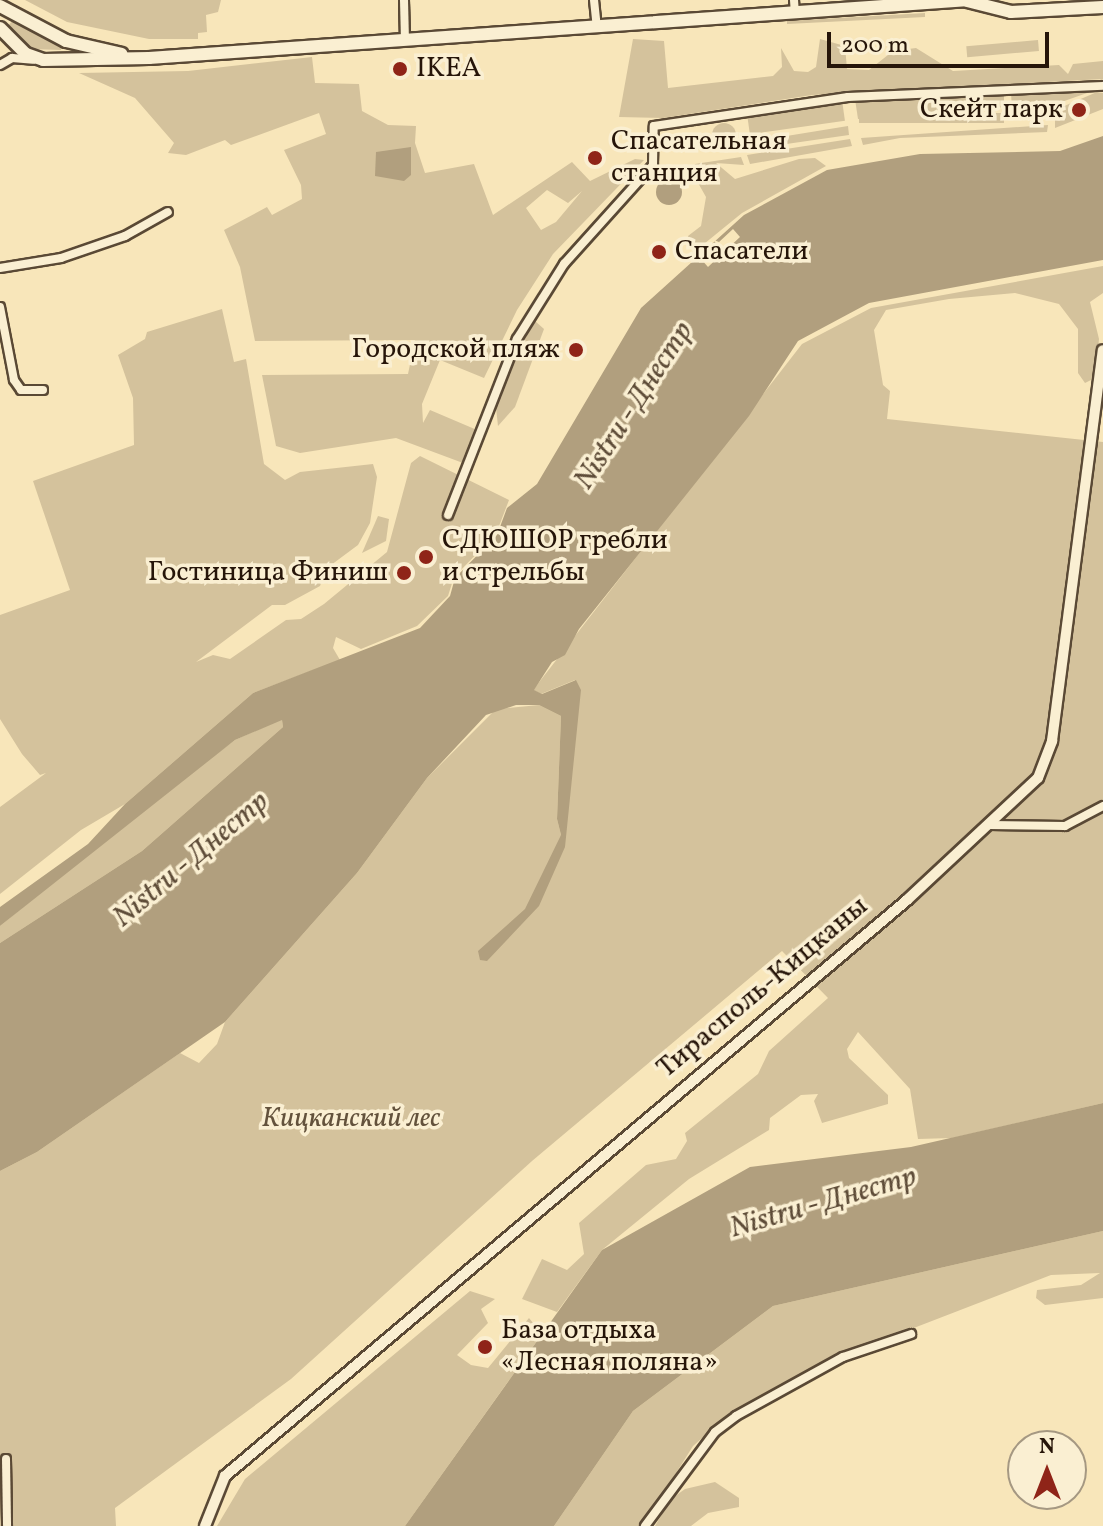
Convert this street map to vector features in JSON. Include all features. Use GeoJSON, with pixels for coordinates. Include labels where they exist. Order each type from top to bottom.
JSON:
{"type":"FeatureCollection","features":[{"type":"Feature","properties":{"kind":"main road"},"geometry":{"type":"LineString","coordinates":[[12,14],[0,27],[14,44],[43,60],[62,61],[405,42],[968,0],[1019,12],[1103,7]]}},
{"type":"Feature","properties":{"kind":"main road"},"geometry":{"type":"LineString","coordinates":[[1012,0],[1019,12]]}},
{"type":"Feature","properties":{"kind":"main road"},"geometry":{"type":"LineString","coordinates":[[0,6],[66,41],[149,58]]}},
{"type":"Feature","properties":{"kind":"main road"},"geometry":{"type":"LineString","coordinates":[[62,61],[66,41]]}},
{"type":"Feature","properties":{"kind":"street"},"geometry":{"type":"LineString","coordinates":[[404,0],[405,42]]}},
{"type":"Feature","properties":{"kind":"street"},"geometry":{"type":"LineString","coordinates":[[594,0],[597,29]]}},
{"type":"Feature","properties":{"kind":"street"},"geometry":{"type":"LineString","coordinates":[[794,0],[795,14]]}},
{"type":"Feature","properties":{"kind":"street"},"geometry":{"type":"LineString","coordinates":[[12,58],[14,44]]}},
{"type":"Feature","properties":{"kind":"street"},"geometry":{"type":"LineString","coordinates":[[0,65],[12,58],[43,60]]}},
{"type":"Feature","properties":{"kind":"street"},"geometry":{"type":"LineString","coordinates":[[448,515],[517,339],[564,264],[653,165],[654,126],[848,97],[1103,86]]}},
{"type":"Feature","properties":{"kind":"street"},"geometry":{"type":"LineString","coordinates":[[0,268],[61,258],[125,236],[168,212]]}},
{"type":"Feature","properties":{"kind":"street"},"geometry":{"type":"LineString","coordinates":[[0,307],[14,380],[21,390],[43,390]]}},
{"type":"Feature","properties":{"kind":"street","name":"Тирасполь-Кицканы"},"geometry":{"type":"LineString","coordinates":[[205,1526],[225,1476],[990,825],[1038,778],[1050,751],[1103,350]]}},
{"type":"Feature","properties":{"kind":"street"},"geometry":{"type":"LineString","coordinates":[[990,825],[1065,826],[1103,806]]}},
{"type":"Feature","properties":{"kind":"street"},"geometry":{"type":"LineString","coordinates":[[645,1526],[715,1432],[736,1416],[843,1357],[911,1334]]}},
{"type":"Feature","properties":{"kind":"street"},"geometry":{"type":"LineString","coordinates":[[6,1459],[7,1526]]}},
{"type":"Feature","properties":{"kind":"green space"},"geometry":{"type":"Polygon","coordinates":[[[25,0],[221,0],[218,12],[206,15],[207,32],[198,33],[198,39],[149,39],[67,22],[25,0]]]}},
{"type":"Feature","properties":{"kind":"green space"},"geometry":{"type":"Polygon","coordinates":[[[925,13],[925,17],[787,24],[787,21],[925,13]]]}},
{"type":"Feature","properties":{"kind":"green space"},"geometry":{"type":"Polygon","coordinates":[[[13,20],[61,45],[61,50],[30,49],[7,27],[13,20]]]}},
{"type":"Feature","properties":{"kind":"green space"},"geometry":{"type":"Polygon","coordinates":[[[633,39],[664,41],[668,88],[773,76],[782,67],[781,48],[794,71],[808,72],[816,67],[820,39],[845,46],[847,69],[869,70],[893,51],[916,48],[953,71],[1059,65],[1068,74],[1073,64],[1103,61],[1103,79],[812,95],[663,118],[619,117],[633,39]]]}},
{"type":"Feature","properties":{"kind":"green space"},"geometry":{"type":"Polygon","coordinates":[[[1038,40],[1039,51],[967,57],[966,46],[1038,40]]]}},
{"type":"Feature","properties":{"kind":"green space"},"geometry":{"type":"Polygon","coordinates":[[[312,57],[315,83],[359,84],[362,111],[388,125],[416,126],[415,143],[425,173],[474,164],[493,215],[572,162],[590,181],[635,159],[644,160],[553,254],[517,310],[484,378],[440,360],[422,404],[423,423],[430,410],[477,430],[463,463],[396,438],[300,453],[276,446],[262,375],[408,374],[415,340],[255,341],[240,267],[224,230],[267,207],[272,215],[302,199],[301,185],[284,150],[326,134],[319,113],[231,145],[225,140],[186,155],[168,153],[174,143],[135,98],[79,73],[188,71],[312,57]],[[547,190],[526,208],[541,230],[556,222],[582,191],[568,203],[547,190]]]}},
{"type":"Feature","properties":{"kind":"green space"},"geometry":{"type":"Polygon","coordinates":[[[1004,91],[1004,107],[858,119],[855,99],[1004,91]]]}},
{"type":"Feature","properties":{"kind":"green space"},"geometry":{"type":"Polygon","coordinates":[[[1090,92],[1050,106],[1012,108],[1011,93],[1090,92]]]}},
{"type":"Feature","properties":{"kind":"green space","name":"Скейт парк"},"geometry":{"type":"Polygon","coordinates":[[[1097,92],[1103,93],[1103,109],[1055,128],[1055,110],[1097,92]]]}},
{"type":"Feature","properties":{"kind":"green space"},"geometry":{"type":"Polygon","coordinates":[[[842,100],[845,121],[750,134],[747,113],[842,100]]]}},
{"type":"Feature","properties":{"kind":"green space"},"geometry":{"type":"Polygon","coordinates":[[[859,113],[1004,113],[1004,123],[859,123],[859,113]]]}},
{"type":"Feature","properties":{"kind":"green space"},"geometry":{"type":"Polygon","coordinates":[[[724,123],[733,126],[736,135],[733,144],[724,147],[715,144],[712,135],[715,126],[724,123]]]}},
{"type":"Feature","properties":{"kind":"green space"},"geometry":{"type":"Polygon","coordinates":[[[1048,125],[1047,132],[900,138],[863,145],[861,138],[1048,125]]]}},
{"type":"Feature","properties":{"kind":"green space"},"geometry":{"type":"Polygon","coordinates":[[[848,126],[849,135],[758,148],[756,141],[848,126]]]}},
{"type":"Feature","properties":{"kind":"green space"},"geometry":{"type":"Polygon","coordinates":[[[850,139],[852,146],[750,164],[747,155],[850,139]]]}},
{"type":"Feature","properties":{"kind":"green space"},"geometry":{"type":"Polygon","coordinates":[[[741,157],[744,165],[716,163],[735,179],[799,159],[815,158],[826,166],[742,213],[699,248],[688,244],[688,236],[701,226],[706,197],[693,174],[695,164],[741,157]]]}},
{"type":"Feature","properties":{"kind":"green space","name":"Кицканский лес"},"geometry":{"type":"Polygon","coordinates":[[[1103,266],[1103,293],[1090,302],[1099,339],[1095,378],[1085,383],[1078,373],[1078,329],[1059,304],[1015,293],[949,299],[886,310],[874,330],[883,385],[890,391],[887,419],[1103,442],[1103,1103],[952,1138],[918,1139],[910,1089],[858,1032],[847,1049],[849,1058],[888,1095],[888,1104],[822,1123],[814,1101],[818,1094],[801,1095],[770,1118],[769,1130],[689,1179],[602,1250],[557,1312],[522,1299],[542,1259],[567,1270],[584,1254],[579,1223],[646,1165],[676,1159],[687,1141],[685,1133],[758,1074],[769,1051],[828,998],[782,951],[532,1161],[291,1379],[115,1508],[116,1526],[0,1526],[0,1171],[37,1152],[180,1053],[199,1063],[217,1044],[225,1022],[357,873],[427,778],[496,709],[539,705],[561,716],[557,819],[561,835],[575,680],[541,694],[533,690],[802,344],[871,308],[1103,266]]]}},
{"type":"Feature","properties":{"kind":"green space"},"geometry":{"type":"Polygon","coordinates":[[[222,309],[234,362],[246,359],[264,464],[285,480],[300,472],[373,464],[377,477],[370,523],[358,545],[327,568],[320,586],[285,605],[272,605],[196,662],[213,655],[230,659],[286,620],[301,619],[387,552],[411,463],[420,456],[509,500],[496,534],[454,577],[448,596],[417,626],[361,649],[336,637],[333,648],[340,660],[253,693],[125,804],[81,830],[0,894],[0,807],[46,773],[40,775],[22,754],[0,719],[0,615],[70,590],[33,481],[134,445],[133,398],[118,355],[145,339],[147,332],[222,309]]]}},
{"type":"Feature","properties":{"kind":"green space"},"geometry":{"type":"Polygon","coordinates":[[[535,321],[544,329],[515,407],[498,426],[496,408],[525,330],[535,321]]]}},
{"type":"Feature","properties":{"kind":"green space"},"geometry":{"type":"Polygon","coordinates":[[[378,516],[389,519],[386,541],[362,553],[378,516]]]}},
{"type":"Feature","properties":{"kind":"green space"},"geometry":{"type":"Polygon","coordinates":[[[282,719],[283,727],[142,851],[0,943],[0,926],[145,807],[235,740],[282,719]]]}},
{"type":"Feature","properties":{"kind":"green space"},"geometry":{"type":"Polygon","coordinates":[[[1103,1231],[1103,1298],[1045,1305],[1036,1298],[1037,1290],[1081,1285],[1100,1273],[1051,1275],[849,1353],[724,1419],[693,1446],[643,1526],[554,1526],[633,1411],[773,1306],[1103,1231]]]}},
{"type":"Feature","properties":{"kind":"green space"},"geometry":{"type":"Polygon","coordinates":[[[470,1291],[495,1299],[481,1309],[488,1323],[457,1355],[471,1365],[488,1368],[529,1318],[542,1334],[405,1526],[217,1526],[245,1479],[470,1291]]]}},
{"type":"Feature","properties":{"kind":"green space"},"geometry":{"type":"Polygon","coordinates":[[[715,1482],[739,1498],[739,1507],[708,1513],[691,1526],[655,1526],[671,1499],[685,1489],[715,1482]]]}},
{"type":"Feature","properties":{"kind":"water","name":"Nistru - Днестр"},"geometry":{"type":"Polygon","coordinates":[[[1103,136],[1103,260],[869,303],[798,341],[749,416],[579,629],[565,655],[552,662],[534,690],[542,694],[576,680],[581,690],[565,847],[539,906],[487,961],[480,960],[478,951],[525,909],[561,835],[557,819],[561,716],[539,705],[516,705],[486,715],[427,778],[357,873],[225,1022],[37,1152],[0,1171],[0,943],[142,851],[283,727],[282,720],[235,740],[0,926],[0,907],[88,844],[125,804],[253,693],[420,628],[450,596],[455,578],[497,535],[507,508],[537,484],[641,308],[744,215],[827,170],[920,154],[1060,151],[1103,136]]]}},
{"type":"Feature","properties":{"kind":"water"},"geometry":{"type":"Polygon","coordinates":[[[411,147],[411,175],[404,181],[375,176],[376,152],[411,147]]]}},
{"type":"Feature","properties":{"kind":"water"},"geometry":{"type":"Polygon","coordinates":[[[669,179],[678,183],[682,192],[678,201],[669,205],[660,201],[656,192],[660,183],[669,179]]]}},
{"type":"Feature","properties":{"kind":"water","name":"Nistru - Днестр"},"geometry":{"type":"Polygon","coordinates":[[[1103,1103],[1103,1231],[773,1306],[633,1411],[554,1526],[405,1526],[602,1250],[750,1167],[911,1147],[1103,1103]]]}},
{"type":"Feature","properties":{"kind":"pier"},"geometry":{"type":"Polygon","coordinates":[[[733,229],[740,237],[708,267],[701,259],[716,244],[714,240],[719,242],[733,229]]]}},
{"type":"Feature","properties":{"kind":"place","name":"IKEA"},"geometry":{"type":"Point","coordinates":[400,69]}},
{"type":"Feature","properties":{"kind":"place","name":"Скейт парк"},"geometry":{"type":"Point","coordinates":[1079,110]}},
{"type":"Feature","properties":{"kind":"place","name":"Спасательная станция"},"geometry":{"type":"Point","coordinates":[595,158]}},
{"type":"Feature","properties":{"kind":"place","name":"Спасатели"},"geometry":{"type":"Point","coordinates":[659,252]}},
{"type":"Feature","properties":{"kind":"place","name":"Городской пляж"},"geometry":{"type":"Point","coordinates":[576,350]}},
{"type":"Feature","properties":{"kind":"place","name":"СДЮШОР гребли и стрельбы"},"geometry":{"type":"Point","coordinates":[426,557]}},
{"type":"Feature","properties":{"kind":"place","name":"Гостиница Финиш"},"geometry":{"type":"Point","coordinates":[404,573]}},
{"type":"Feature","properties":{"kind":"place","name":"База отдыха «Лесная поляна»"},"geometry":{"type":"Point","coordinates":[485,1347]}}]}
